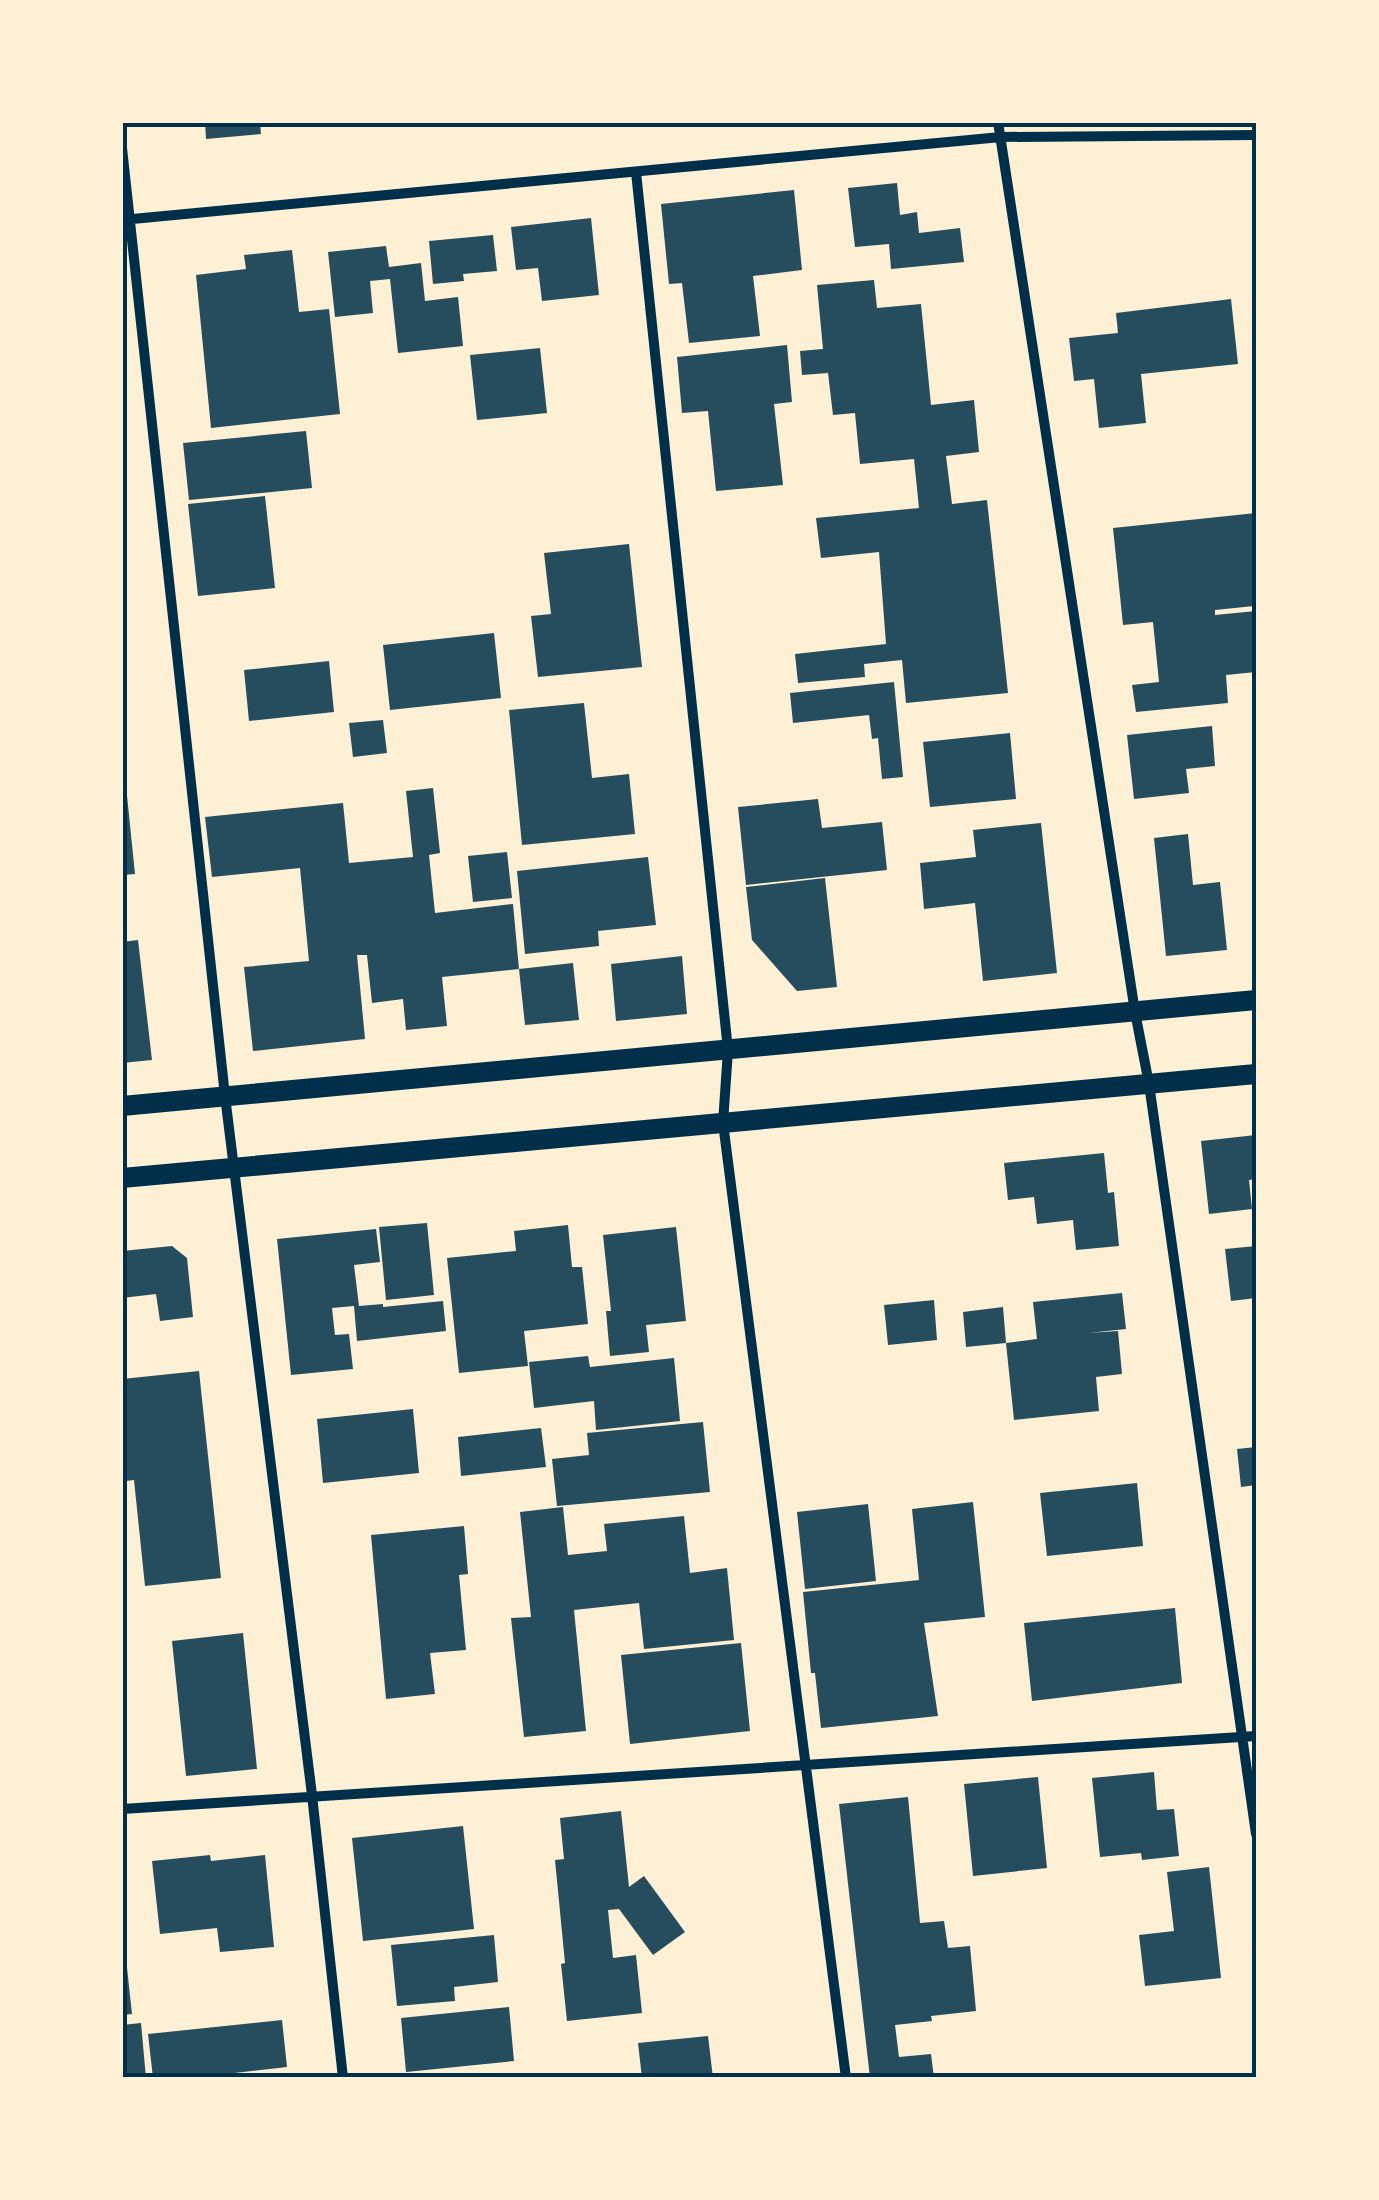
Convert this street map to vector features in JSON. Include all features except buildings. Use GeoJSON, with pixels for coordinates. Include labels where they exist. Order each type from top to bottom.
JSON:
{"type":"FeatureCollection","features":[{"type":"Feature","properties":{"kind":"main road"},"geometry":{"type":"LineString","coordinates":[[122,1106],[1256,1000]]}},
{"type":"Feature","properties":{"kind":"main road"},"geometry":{"type":"LineString","coordinates":[[122,1178],[1256,1074]]}},
{"type":"Feature","properties":{"kind":"street"},"geometry":{"type":"LineString","coordinates":[[998,122],[1149,1084],[1256,1834]]}},
{"type":"Feature","properties":{"kind":"street"},"geometry":{"type":"LineString","coordinates":[[126,220],[1000,137],[1256,135]]}},
{"type":"Feature","properties":{"kind":"street"},"geometry":{"type":"LineString","coordinates":[[122,148],[126,220],[225,1096],[343,2078]]}},
{"type":"Feature","properties":{"kind":"street"},"geometry":{"type":"LineString","coordinates":[[636,172],[728,1050],[722,1122],[846,2078]]}},
{"type":"Feature","properties":{"kind":"street"},"geometry":{"type":"LineString","coordinates":[[122,1809],[1256,1736]]}}]}
